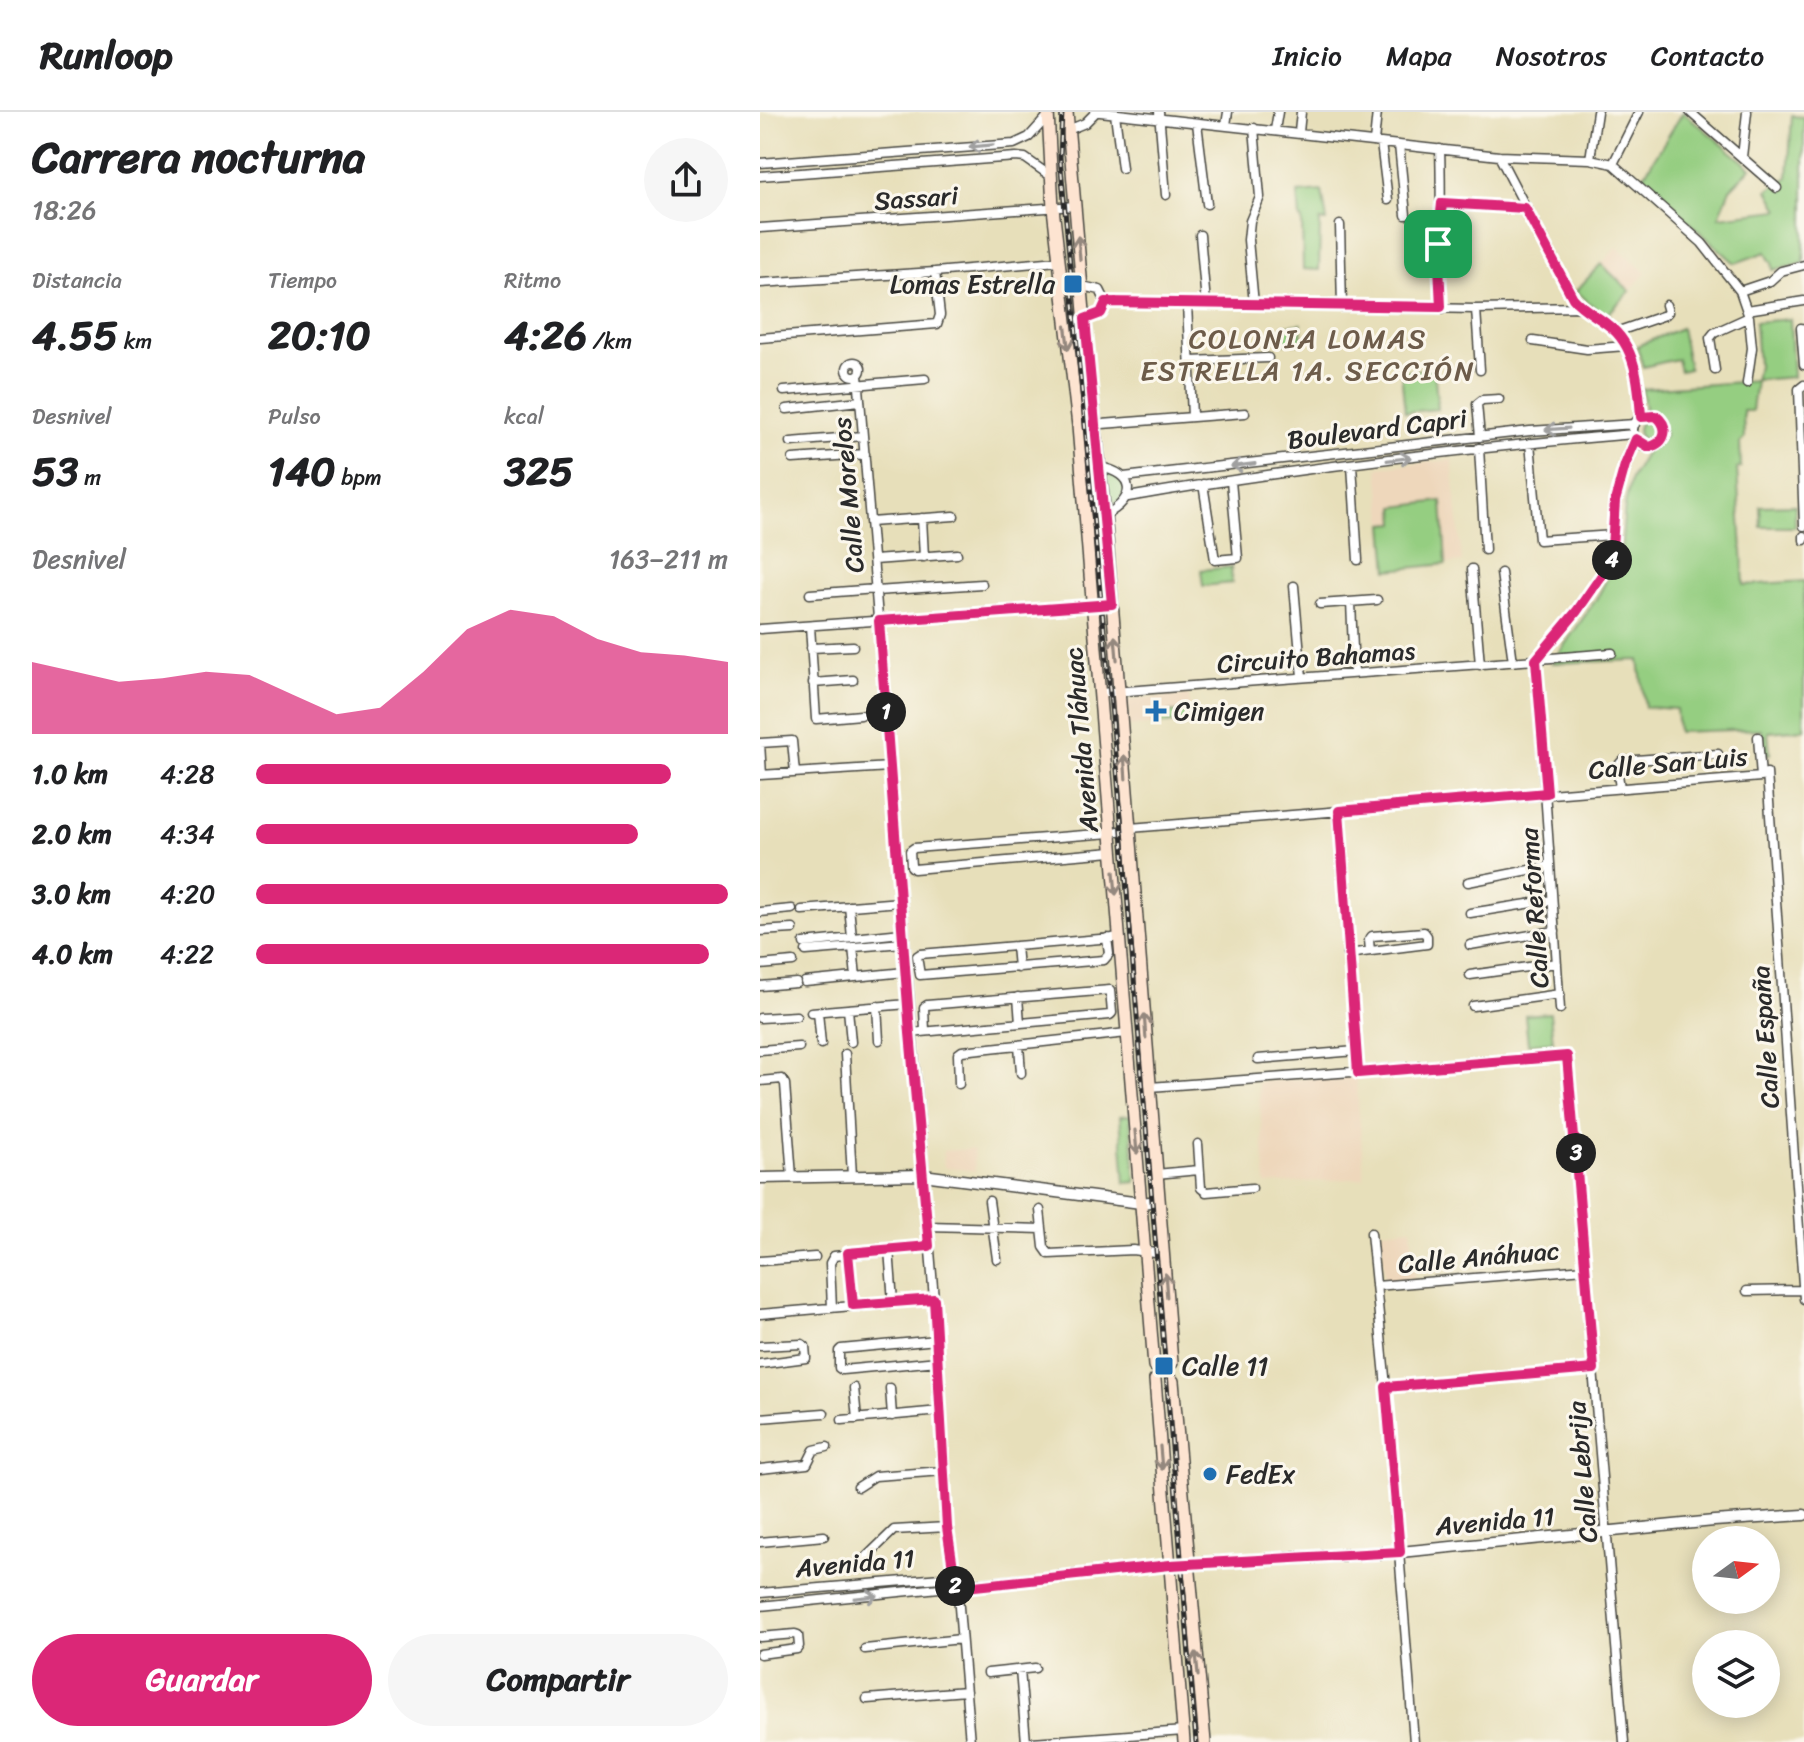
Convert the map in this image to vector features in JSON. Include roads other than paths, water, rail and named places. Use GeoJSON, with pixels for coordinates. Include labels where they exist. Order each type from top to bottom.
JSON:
{"type":"FeatureCollection","features":[{"type":"Feature","properties":{"kind":"main road","name":"Avenida Tláhuac"},"geometry":{"type":"LineString","coordinates":[[1048,114],[1053,208],[1076,405],[1100,693],[1111,833],[1113,938],[1127,1033],[1154,1366]]}},
{"type":"Feature","properties":{"kind":"main road","name":"Avenida Tláhuac"},"geometry":{"type":"LineString","coordinates":[[1067,118],[1120,692],[1172,1363]]}},
{"type":"Feature","properties":{"kind":"main road"},"geometry":{"type":"LineString","coordinates":[[1051,156],[1070,155]]}},
{"type":"Feature","properties":{"kind":"main road"},"geometry":{"type":"LineString","coordinates":[[1155,1380],[1184,1737]]}},
{"type":"Feature","properties":{"kind":"main road"},"geometry":{"type":"LineString","coordinates":[[1173,1381],[1205,1742]]}},
{"type":"Feature","properties":{"kind":"street"},"geometry":{"type":"LineString","coordinates":[[1067,118],[1085,123],[1098,112],[1158,115],[1499,156],[1590,159],[1613,164],[1702,243],[1740,291],[1748,314],[1752,348],[1747,383]]}},
{"type":"Feature","properties":{"kind":"street"},"geometry":{"type":"LineString","coordinates":[[1226,125],[1228,112]]}},
{"type":"Feature","properties":{"kind":"street"},"geometry":{"type":"LineString","coordinates":[[1275,130],[1278,112]]}},
{"type":"Feature","properties":{"kind":"street"},"geometry":{"type":"LineString","coordinates":[[1299,132],[1301,112]]}},
{"type":"Feature","properties":{"kind":"street"},"geometry":{"type":"LineString","coordinates":[[1377,112],[1378,142],[1388,200]]}},
{"type":"Feature","properties":{"kind":"street"},"geometry":{"type":"LineString","coordinates":[[1590,159],[1597,112]]}},
{"type":"Feature","properties":{"kind":"street"},"geometry":{"type":"LineString","coordinates":[[1613,164],[1639,112]]}},
{"type":"Feature","properties":{"kind":"street"},"geometry":{"type":"LineString","coordinates":[[1690,112],[1777,188]]}},
{"type":"Feature","properties":{"kind":"street"},"geometry":{"type":"LineString","coordinates":[[1742,157],[1747,112]]}},
{"type":"Feature","properties":{"kind":"street"},"geometry":{"type":"LineString","coordinates":[[760,163],[1014,144],[1029,137],[1048,114]]}},
{"type":"Feature","properties":{"kind":"street"},"geometry":{"type":"LineString","coordinates":[[1115,114],[1122,168]]}},
{"type":"Feature","properties":{"kind":"street"},"geometry":{"type":"LineString","coordinates":[[1158,115],[1166,195]]}},
{"type":"Feature","properties":{"kind":"street"},"geometry":{"type":"LineString","coordinates":[[1193,119],[1207,204]]}},
{"type":"Feature","properties":{"kind":"street"},"geometry":{"type":"LineString","coordinates":[[1254,128],[1260,197],[1250,221],[1248,240],[1254,304]]}},
{"type":"Feature","properties":{"kind":"street"},"geometry":{"type":"LineString","coordinates":[[1014,144],[1016,157]]}},
{"type":"Feature","properties":{"kind":"street"},"geometry":{"type":"LineString","coordinates":[[1399,145],[1406,215]]}},
{"type":"Feature","properties":{"kind":"street"},"geometry":{"type":"LineString","coordinates":[[1440,149],[1442,203],[1438,244],[1441,307]]}},
{"type":"Feature","properties":{"kind":"street"},"geometry":{"type":"LineString","coordinates":[[1499,156],[1567,289],[1581,307],[1616,332],[1634,365],[1638,420],[1615,501],[1611,562],[1538,660]]}},
{"type":"Feature","properties":{"kind":"street"},"geometry":{"type":"LineString","coordinates":[[856,157],[857,168]]}},
{"type":"Feature","properties":{"kind":"street"},"geometry":{"type":"LineString","coordinates":[[760,176],[1016,157],[1025,158],[1052,177]]}},
{"type":"Feature","properties":{"kind":"street"},"geometry":{"type":"LineString","coordinates":[[1442,203],[1525,208]]}},
{"type":"Feature","properties":{"kind":"street","name":"Sassari"},"geometry":{"type":"LineString","coordinates":[[760,228],[1075,206]]}},
{"type":"Feature","properties":{"kind":"street"},"geometry":{"type":"LineString","coordinates":[[1340,225],[1342,307]]}},
{"type":"Feature","properties":{"kind":"street"},"geometry":{"type":"LineString","coordinates":[[1200,235],[1206,303]]}},
{"type":"Feature","properties":{"kind":"street"},"geometry":{"type":"LineString","coordinates":[[760,283],[1058,261]]}},
{"type":"Feature","properties":{"kind":"street"},"geometry":{"type":"LineString","coordinates":[[1740,291],[1770,281],[1781,271],[1804,265]]}},
{"type":"Feature","properties":{"kind":"street"},"geometry":{"type":"LineString","coordinates":[[760,338],[937,324],[940,315],[935,272]]}},
{"type":"Feature","properties":{"kind":"street"},"geometry":{"type":"LineString","coordinates":[[1082,286],[1100,290],[1106,302]]}},
{"type":"Feature","properties":{"kind":"street"},"geometry":{"type":"LineString","coordinates":[[1715,370],[1710,338],[1714,333],[1748,314],[1804,301]]}},
{"type":"Feature","properties":{"kind":"street"},"geometry":{"type":"LineString","coordinates":[[1106,302],[1476,309],[1581,307]]}},
{"type":"Feature","properties":{"kind":"street"},"geometry":{"type":"LineString","coordinates":[[1085,319],[1101,313],[1106,302]]}},
{"type":"Feature","properties":{"kind":"street"},"geometry":{"type":"LineString","coordinates":[[1187,303],[1192,417]]}},
{"type":"Feature","properties":{"kind":"street"},"geometry":{"type":"LineString","coordinates":[[1616,332],[1665,315],[1668,312],[1666,305]]}},
{"type":"Feature","properties":{"kind":"street"},"geometry":{"type":"LineString","coordinates":[[1476,309],[1480,370]]}},
{"type":"Feature","properties":{"kind":"street"},"geometry":{"type":"LineString","coordinates":[[1801,328],[1804,365]]}},
{"type":"Feature","properties":{"kind":"street"},"geometry":{"type":"LineString","coordinates":[[1533,341],[1587,349],[1626,346]]}},
{"type":"Feature","properties":{"kind":"street"},"geometry":{"type":"LineString","coordinates":[[1190,361],[1268,358]]}},
{"type":"Feature","properties":{"kind":"street"},"geometry":{"type":"LineString","coordinates":[[784,391],[858,380],[925,379]]}},
{"type":"Feature","properties":{"kind":"street","name":"Calle Morelos"},"geometry":{"type":"LineString","coordinates":[[858,380],[934,1299],[947,1527],[953,1577]]}},
{"type":"Feature","properties":{"kind":"street"},"geometry":{"type":"LineString","coordinates":[[1802,387],[1804,526]]}},
{"type":"Feature","properties":{"kind":"street"},"geometry":{"type":"LineString","coordinates":[[1480,437],[1477,404],[1482,400],[1499,399]]}},
{"type":"Feature","properties":{"kind":"street"},"geometry":{"type":"LineString","coordinates":[[787,409],[860,401]]}},
{"type":"Feature","properties":{"kind":"street"},"geometry":{"type":"LineString","coordinates":[[1102,424],[1245,413]]}},
{"type":"Feature","properties":{"kind":"street"},"geometry":{"type":"LineString","coordinates":[[1635,437],[1649,447],[1659,443],[1665,434],[1664,424],[1656,416],[1638,420]]}},
{"type":"Feature","properties":{"kind":"street","name":"Boulevard Capri"},"geometry":{"type":"LineString","coordinates":[[1124,477],[1638,420]]}},
{"type":"Feature","properties":{"kind":"street"},"geometry":{"type":"LineString","coordinates":[[791,442],[863,436]]}},
{"type":"Feature","properties":{"kind":"street","name":"Boulevard Capri"},"geometry":{"type":"LineString","coordinates":[[1128,497],[1203,484],[1479,448],[1635,437]]}},
{"type":"Feature","properties":{"kind":"street"},"geometry":{"type":"LineString","coordinates":[[1530,443],[1539,540],[1614,535]]}},
{"type":"Feature","properties":{"kind":"street"},"geometry":{"type":"LineString","coordinates":[[1479,448],[1485,550]]}},
{"type":"Feature","properties":{"kind":"street"},"geometry":{"type":"LineString","coordinates":[[793,459],[865,454]]}},
{"type":"Feature","properties":{"kind":"street"},"geometry":{"type":"LineString","coordinates":[[1352,465],[1358,560]]}},
{"type":"Feature","properties":{"kind":"street"},"geometry":{"type":"LineString","coordinates":[[1099,467],[1116,471],[1124,477],[1128,497],[1105,515]]}},
{"type":"Feature","properties":{"kind":"street"},"geometry":{"type":"LineString","coordinates":[[1203,484],[1215,560],[1238,558],[1231,481]]}},
{"type":"Feature","properties":{"kind":"street"},"geometry":{"type":"LineString","coordinates":[[870,522],[954,516]]}},
{"type":"Feature","properties":{"kind":"street"},"geometry":{"type":"LineString","coordinates":[[922,518],[924,557]]}},
{"type":"Feature","properties":{"kind":"street"},"geometry":{"type":"LineString","coordinates":[[874,560],[957,554]]}},
{"type":"Feature","properties":{"kind":"street"},"geometry":{"type":"LineString","coordinates":[[1472,569],[1480,665]]}},
{"type":"Feature","properties":{"kind":"street"},"geometry":{"type":"LineString","coordinates":[[1501,573],[1513,662]]}},
{"type":"Feature","properties":{"kind":"street"},"geometry":{"type":"LineString","coordinates":[[810,594],[982,584]]}},
{"type":"Feature","properties":{"kind":"street"},"geometry":{"type":"LineString","coordinates":[[1294,586],[1302,677]]}},
{"type":"Feature","properties":{"kind":"street"},"geometry":{"type":"LineString","coordinates":[[1320,604],[1377,600]]}},
{"type":"Feature","properties":{"kind":"street"},"geometry":{"type":"LineString","coordinates":[[1351,602],[1354,673]]}},
{"type":"Feature","properties":{"kind":"street"},"geometry":{"type":"LineString","coordinates":[[760,629],[878,617],[1112,604]]}},
{"type":"Feature","properties":{"kind":"street"},"geometry":{"type":"LineString","coordinates":[[810,626],[816,719],[861,715]]}},
{"type":"Feature","properties":{"kind":"street"},"geometry":{"type":"LineString","coordinates":[[811,648],[853,646]]}},
{"type":"Feature","properties":{"kind":"street","name":"Circuito Bahamas"},"geometry":{"type":"LineString","coordinates":[[1100,693],[1612,653]]}},
{"type":"Feature","properties":{"kind":"street","name":"Calle Reforma"},"geometry":{"type":"LineString","coordinates":[[1538,660],[1560,1009]]}},
{"type":"Feature","properties":{"kind":"street"},"geometry":{"type":"LineString","coordinates":[[813,683],[853,680]]}},
{"type":"Feature","properties":{"kind":"street","name":"Calle San Luis"},"geometry":{"type":"LineString","coordinates":[[1003,861],[914,869],[910,851],[914,848],[1111,833],[1130,828],[1765,775],[1758,737]]}},
{"type":"Feature","properties":{"kind":"street"},"geometry":{"type":"LineString","coordinates":[[795,773],[792,741],[760,743],[761,775],[795,773],[890,767]]}},
{"type":"Feature","properties":{"kind":"street"},"geometry":{"type":"LineString","coordinates":[[1620,788],[1617,767],[1622,761],[1718,754]]}},
{"type":"Feature","properties":{"kind":"street","name":"Calle España"},"geometry":{"type":"LineString","coordinates":[[1765,775],[1804,1299]]}},
{"type":"Feature","properties":{"kind":"street"},"geometry":{"type":"LineString","coordinates":[[1150,1087],[1358,1073],[1339,811]]}},
{"type":"Feature","properties":{"kind":"street"},"geometry":{"type":"LineString","coordinates":[[1002,841],[1003,861],[1112,852]]}},
{"type":"Feature","properties":{"kind":"street"},"geometry":{"type":"LineString","coordinates":[[1468,882],[1550,866]]}},
{"type":"Feature","properties":{"kind":"street"},"geometry":{"type":"LineString","coordinates":[[1470,913],[1552,900]]}},
{"type":"Feature","properties":{"kind":"street"},"geometry":{"type":"LineString","coordinates":[[802,910],[900,902]]}},
{"type":"Feature","properties":{"kind":"street"},"geometry":{"type":"LineString","coordinates":[[849,906],[856,977]]}},
{"type":"Feature","properties":{"kind":"street"},"geometry":{"type":"LineString","coordinates":[[760,912],[792,909]]}},
{"type":"Feature","properties":{"kind":"street"},"geometry":{"type":"LineString","coordinates":[[760,931],[793,929]]}},
{"type":"Feature","properties":{"kind":"street"},"geometry":{"type":"LineString","coordinates":[[1470,945],[1555,931]]}},
{"type":"Feature","properties":{"kind":"street"},"geometry":{"type":"LineString","coordinates":[[1347,954],[1427,944],[1427,936],[1424,932],[1372,936],[1369,940],[1370,951]]}},
{"type":"Feature","properties":{"kind":"street"},"geometry":{"type":"LineString","coordinates":[[805,947],[903,938]]}},
{"type":"Feature","properties":{"kind":"street"},"geometry":{"type":"LineString","coordinates":[[1113,938],[1104,960],[918,973],[917,956],[920,954],[1113,938]]}},
{"type":"Feature","properties":{"kind":"street"},"geometry":{"type":"LineString","coordinates":[[1016,946],[1018,968]]}},
{"type":"Feature","properties":{"kind":"street"},"geometry":{"type":"LineString","coordinates":[[760,965],[793,962]]}},
{"type":"Feature","properties":{"kind":"street"},"geometry":{"type":"LineString","coordinates":[[1470,975],[1557,963]]}},
{"type":"Feature","properties":{"kind":"street"},"geometry":{"type":"LineString","coordinates":[[760,986],[905,972]]}},
{"type":"Feature","properties":{"kind":"street"},"geometry":{"type":"LineString","coordinates":[[910,1033],[1112,1013],[1109,989],[927,1005],[924,1007],[925,1031]]}},
{"type":"Feature","properties":{"kind":"street"},"geometry":{"type":"LineString","coordinates":[[1473,1006],[1560,994]]}},
{"type":"Feature","properties":{"kind":"street"},"geometry":{"type":"LineString","coordinates":[[1018,997],[1020,1023]]}},
{"type":"Feature","properties":{"kind":"street"},"geometry":{"type":"LineString","coordinates":[[821,1044],[814,1012],[908,1004]]}},
{"type":"Feature","properties":{"kind":"street"},"geometry":{"type":"LineString","coordinates":[[877,1006],[879,1040]]}},
{"type":"Feature","properties":{"kind":"street"},"geometry":{"type":"LineString","coordinates":[[848,1009],[851,1042]]}},
{"type":"Feature","properties":{"kind":"street"},"geometry":{"type":"LineString","coordinates":[[760,1018],[796,1016]]}},
{"type":"Feature","properties":{"kind":"street"},"geometry":{"type":"LineString","coordinates":[[959,1084],[958,1054],[962,1051],[1127,1033]]}},
{"type":"Feature","properties":{"kind":"street"},"geometry":{"type":"LineString","coordinates":[[1019,1045],[1021,1073]]}},
{"type":"Feature","properties":{"kind":"street"},"geometry":{"type":"LineString","coordinates":[[760,1050],[799,1047]]}},
{"type":"Feature","properties":{"kind":"street"},"geometry":{"type":"LineString","coordinates":[[1258,1059],[1356,1051]]}},
{"type":"Feature","properties":{"kind":"street"},"geometry":{"type":"LineString","coordinates":[[845,1054],[852,1176]]}},
{"type":"Feature","properties":{"kind":"street","name":"Calle Lebrija"},"geometry":{"type":"LineString","coordinates":[[1358,1073],[1567,1056],[1624,1742]]}},
{"type":"Feature","properties":{"kind":"street"},"geometry":{"type":"LineString","coordinates":[[760,1081],[782,1079],[785,1084],[792,1177]]}},
{"type":"Feature","properties":{"kind":"street"},"geometry":{"type":"LineString","coordinates":[[1198,1144],[1201,1188],[1206,1192],[1252,1188]]}},
{"type":"Feature","properties":{"kind":"street"},"geometry":{"type":"LineString","coordinates":[[1156,1174],[1199,1170]]}},
{"type":"Feature","properties":{"kind":"street"},"geometry":{"type":"LineString","coordinates":[[760,1178],[923,1175],[1141,1203],[1158,1201]]}},
{"type":"Feature","properties":{"kind":"street"},"geometry":{"type":"LineString","coordinates":[[989,1201],[997,1259]]}},
{"type":"Feature","properties":{"kind":"street"},"geometry":{"type":"LineString","coordinates":[[1040,1210],[1044,1247],[1049,1254],[1163,1254]]}},
{"type":"Feature","properties":{"kind":"street"},"geometry":{"type":"LineString","coordinates":[[927,1226],[1042,1229]]}},
{"type":"Feature","properties":{"kind":"street"},"geometry":{"type":"LineString","coordinates":[[1371,1233],[1414,1742]]}},
{"type":"Feature","properties":{"kind":"street"},"geometry":{"type":"LineString","coordinates":[[832,1308],[830,1258],[848,1253],[929,1246]]}},
{"type":"Feature","properties":{"kind":"street"},"geometry":{"type":"LineString","coordinates":[[889,1249],[893,1302]]}},
{"type":"Feature","properties":{"kind":"street"},"geometry":{"type":"LineString","coordinates":[[848,1253],[853,1305]]}},
{"type":"Feature","properties":{"kind":"street"},"geometry":{"type":"LineString","coordinates":[[760,1261],[815,1257]]}},
{"type":"Feature","properties":{"kind":"street","name":"Calle Anáhuac"},"geometry":{"type":"LineString","coordinates":[[1376,1286],[1585,1269]]}},
{"type":"Feature","properties":{"kind":"street"},"geometry":{"type":"LineString","coordinates":[[1747,1291],[1804,1290]]}},
{"type":"Feature","properties":{"kind":"street"},"geometry":{"type":"LineString","coordinates":[[760,1314],[934,1299]]}},
{"type":"Feature","properties":{"kind":"street"},"geometry":{"type":"LineString","coordinates":[[937,1340],[841,1349],[839,1368],[938,1361]]}},
{"type":"Feature","properties":{"kind":"street"},"geometry":{"type":"LineString","coordinates":[[760,1346],[802,1344],[806,1358],[760,1364]]}},
{"type":"Feature","properties":{"kind":"street"},"geometry":{"type":"LineString","coordinates":[[1386,1387],[1594,1369]]}},
{"type":"Feature","properties":{"kind":"street"},"geometry":{"type":"LineString","coordinates":[[854,1388],[857,1419]]}},
{"type":"Feature","properties":{"kind":"street"},"geometry":{"type":"LineString","coordinates":[[890,1388],[892,1416]]}},
{"type":"Feature","properties":{"kind":"street"},"geometry":{"type":"LineString","coordinates":[[842,1420],[940,1411]]}},
{"type":"Feature","properties":{"kind":"street"},"geometry":{"type":"LineString","coordinates":[[760,1418],[824,1413]]}},
{"type":"Feature","properties":{"kind":"street"},"geometry":{"type":"LineString","coordinates":[[760,1469],[807,1464],[814,1450],[827,1447]]}},
{"type":"Feature","properties":{"kind":"street"},"geometry":{"type":"LineString","coordinates":[[858,1487],[875,1476],[944,1471]]}},
{"type":"Feature","properties":{"kind":"street","name":"Avenida 11"},"geometry":{"type":"LineString","coordinates":[[760,1606],[1170,1565],[1400,1552],[1804,1515]]}},
{"type":"Feature","properties":{"kind":"street"},"geometry":{"type":"LineString","coordinates":[[860,1563],[894,1530],[947,1527]]}},
{"type":"Feature","properties":{"kind":"street"},"geometry":{"type":"LineString","coordinates":[[760,1542],[824,1536]]}},
{"type":"Feature","properties":{"kind":"street"},"geometry":{"type":"LineString","coordinates":[[953,1577],[970,1742]]}},
{"type":"Feature","properties":{"kind":"street","name":"Avenida 11"},"geometry":{"type":"LineString","coordinates":[[760,1593],[953,1577]]}},
{"type":"Feature","properties":{"kind":"street"},"geometry":{"type":"LineString","coordinates":[[829,1588],[831,1601]]}},
{"type":"Feature","properties":{"kind":"street"},"geometry":{"type":"LineString","coordinates":[[760,1637],[795,1634],[798,1635],[799,1646],[797,1649],[760,1654]]}},
{"type":"Feature","properties":{"kind":"street"},"geometry":{"type":"LineString","coordinates":[[865,1649],[961,1639]]}},
{"type":"Feature","properties":{"kind":"street"},"geometry":{"type":"LineString","coordinates":[[988,1673],[1035,1668]]}},
{"type":"Feature","properties":{"kind":"street"},"geometry":{"type":"LineString","coordinates":[[1020,1670],[1029,1742],[1184,1737]]}},
{"type":"Feature","properties":{"kind":"street"},"geometry":{"type":"LineString","coordinates":[[867,1699],[966,1691]]}},
{"type":"Feature","properties":{"kind":"railway"},"geometry":{"type":"LineString","coordinates":[[1062,112],[1060,157],[1117,770],[1196,1742]]}},
{"type":"Feature","properties":{"kind":"place","name":"Lomas Estrella"},"geometry":{"type":"Point","coordinates":[1073,284]}},
{"type":"Feature","properties":{"kind":"place","name":"Cimigen"},"geometry":{"type":"Point","coordinates":[1156,711]}},
{"type":"Feature","properties":{"kind":"place","name":"Calle 11"},"geometry":{"type":"Point","coordinates":[1164,1366]}},
{"type":"Feature","properties":{"kind":"place","name":"FedEx"},"geometry":{"type":"Point","coordinates":[1210,1474]}},
{"type":"Feature","properties":{"kind":"district","name":"COLONIA LOMAS ESTRELLA 1A. SECCIÓN"},"geometry":{"type":"Point","coordinates":[1308,354]}}]}
